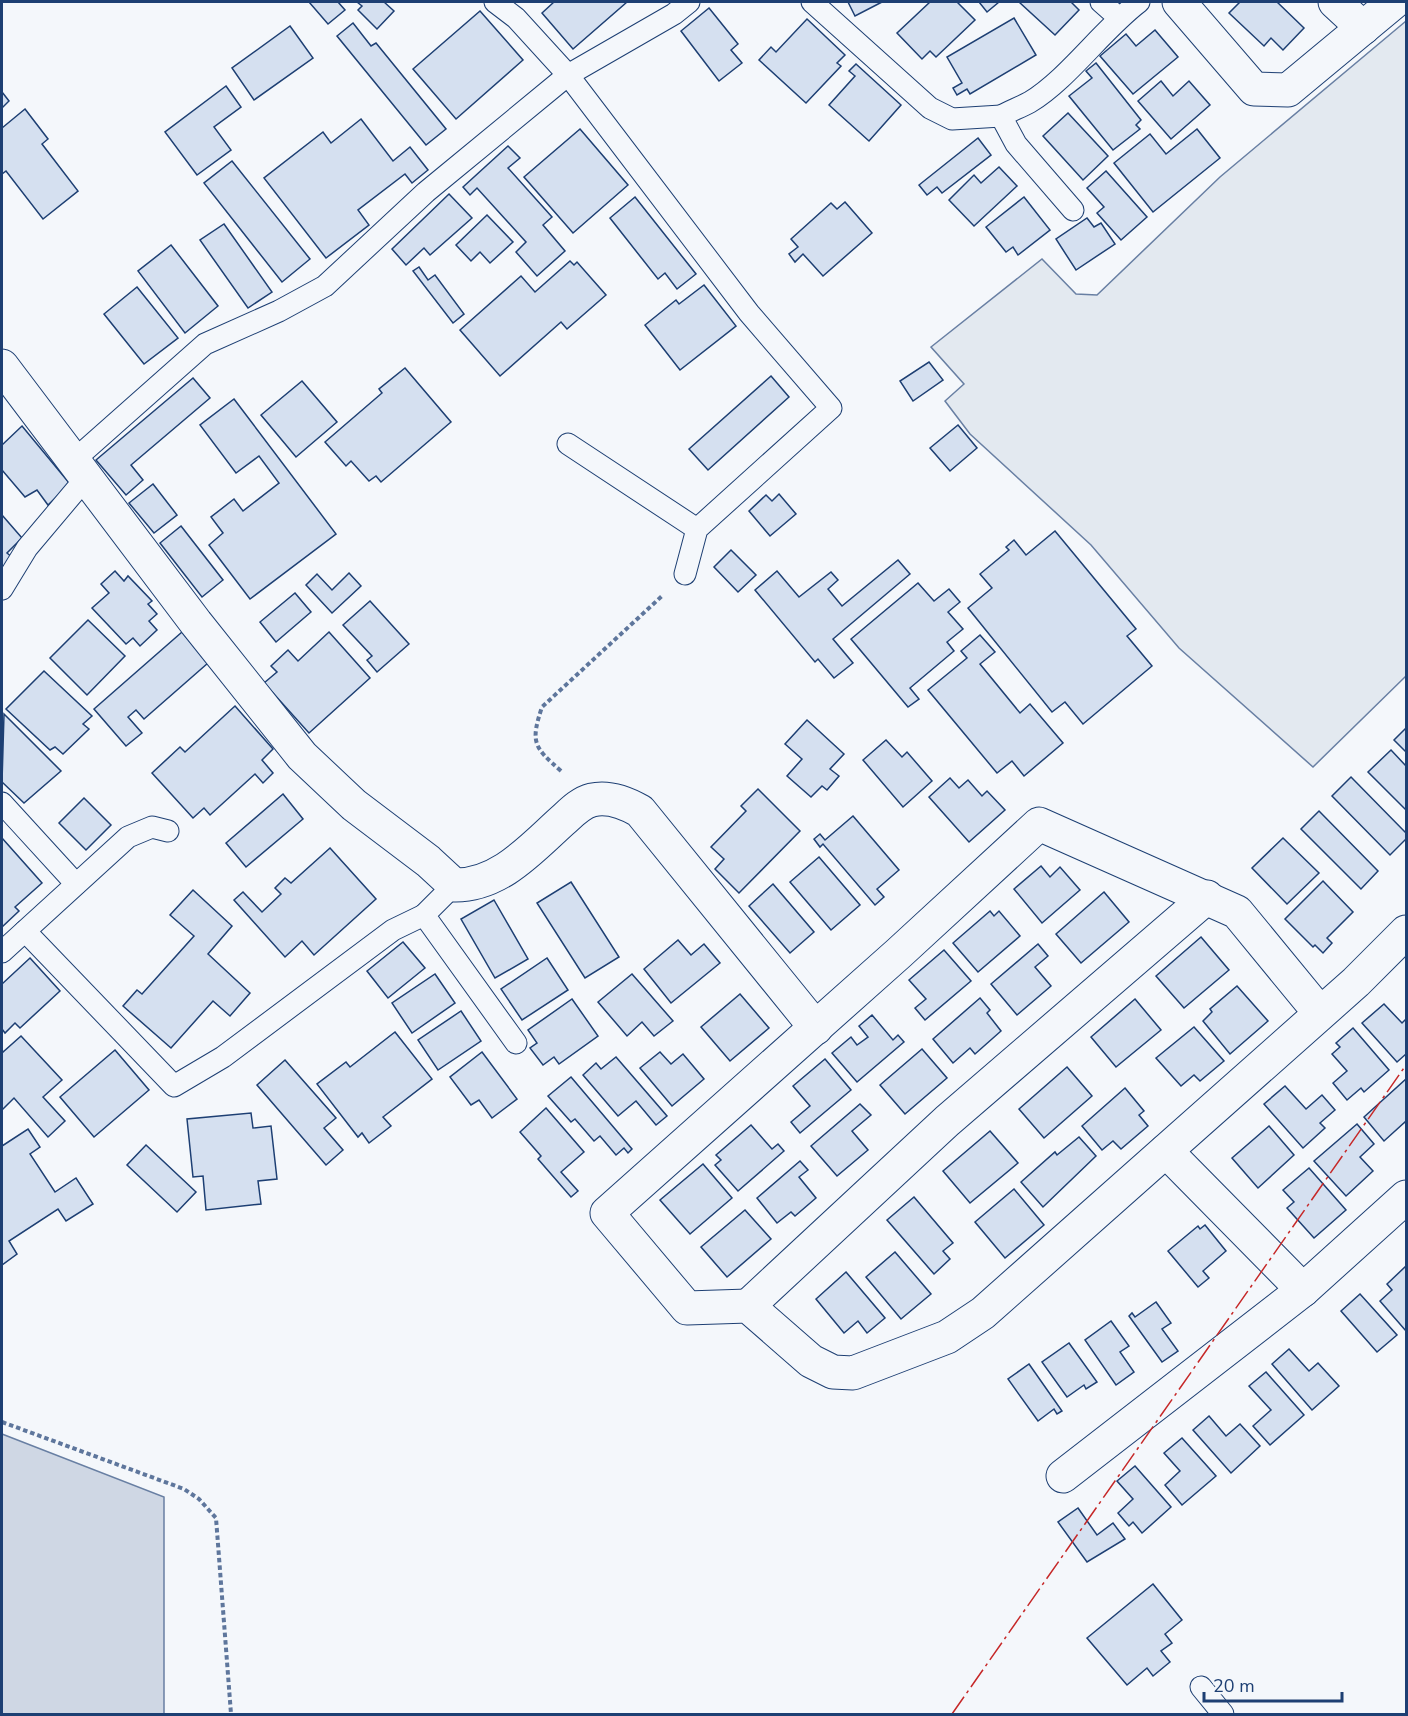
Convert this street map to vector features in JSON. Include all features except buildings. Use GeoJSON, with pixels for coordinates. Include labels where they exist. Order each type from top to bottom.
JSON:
{"type":"FeatureCollection","features":[{"type":"Feature","properties":{"kind":"street"},"geometry":{"type":"LineString","coordinates":[[1179,2],[1254,89],[1288,90],[1394,2]]}},
{"type":"Feature","properties":{"kind":"street"},"geometry":{"type":"LineString","coordinates":[[1335,2],[1363,27]]}},
{"type":"Feature","properties":{"kind":"street"},"geometry":{"type":"LineString","coordinates":[[2,366],[196,623],[302,756],[354,805],[428,861],[454,885],[464,885],[501,873],[515,864],[577,808],[592,800],[621,801],[640,811],[816,1028]]}},
{"type":"Feature","properties":{"kind":"street"},"geometry":{"type":"LineString","coordinates":[[1207,897],[947,1121],[748,1306],[687,1308],[607,1213],[816,1028],[1038,824],[1207,897],[1237,912],[1320,1013]]}},
{"type":"Feature","properties":{"kind":"street"},"geometry":{"type":"LineString","coordinates":[[748,1306],[811,1361],[833,1372],[853,1373],[947,1337],[983,1313],[1320,1013],[1407,932]]}},
{"type":"Feature","properties":{"kind":"street"},"geometry":{"type":"LineString","coordinates":[[1166,1151],[1303,1290]]}},
{"type":"Feature","properties":{"kind":"street"},"geometry":{"type":"LineString","coordinates":[[1063,1476],[1303,1290],[1407,1197]]}},
{"type":"Feature","properties":{"kind":"lane"},"geometry":{"type":"LineString","coordinates":[[495,2],[516,18],[568,75],[748,313],[831,408],[697,529],[685,574]]}},
{"type":"Feature","properties":{"kind":"lane"},"geometry":{"type":"LineString","coordinates":[[2,589],[79,469],[205,344],[279,311],[325,286],[426,192],[568,75],[674,14],[689,2]]}},
{"type":"Feature","properties":{"kind":"lane"},"geometry":{"type":"LineString","coordinates":[[812,2],[930,108],[952,119],[1001,116],[1032,101],[1118,17],[1138,2]]}},
{"type":"Feature","properties":{"kind":"lane"},"geometry":{"type":"LineString","coordinates":[[1101,2],[1118,17]]}},
{"type":"Feature","properties":{"kind":"lane"},"geometry":{"type":"LineString","coordinates":[[1001,116],[1016,144],[1072,210]]}},
{"type":"Feature","properties":{"kind":"lane"},"geometry":{"type":"LineString","coordinates":[[568,444],[697,529]]}},
{"type":"Feature","properties":{"kind":"lane"},"geometry":{"type":"LineString","coordinates":[[2,803],[76,884]]}},
{"type":"Feature","properties":{"kind":"lane"},"geometry":{"type":"LineString","coordinates":[[2,952],[128,837],[152,827],[168,831]]}},
{"type":"Feature","properties":{"kind":"lane"},"geometry":{"type":"LineString","coordinates":[[25,931],[174,1086],[223,1057],[393,930],[424,915],[454,885]]}},
{"type":"Feature","properties":{"kind":"lane"},"geometry":{"type":"LineString","coordinates":[[424,915],[516,1042]]}},
{"type":"Feature","properties":{"kind":"lane"},"geometry":{"type":"LineString","coordinates":[[1201,1687],[1222,1714]]}},
{"type":"Feature","properties":{"kind":"path"},"geometry":{"type":"LineString","coordinates":[[592,800],[538,751],[534,730],[542,707],[685,574]]}},
{"type":"Feature","properties":{"kind":"path"},"geometry":{"type":"LineString","coordinates":[[2,1422],[184,1489],[199,1499],[216,1518],[231,1714]]}},
{"type":"Feature","properties":{"kind":"shaded area"},"geometry":{"type":"Polygon","coordinates":[[[1406,21],[1406,676],[1313,767],[1179,648],[1091,545],[970,434],[945,401],[964,384],[931,347],[1042,259],[1076,294],[1097,295],[1220,177],[1406,21]]]}},
{"type":"Feature","properties":{"kind":"shaded area"},"geometry":{"type":"Polygon","coordinates":[[[2,1434],[164,1497],[164,1714],[2,1714],[2,1434]]]}},
{"type":"Feature","properties":{"kind":"power"},"geometry":{"type":"LineString","coordinates":[[952,1714],[1406,1065]]}}]}
